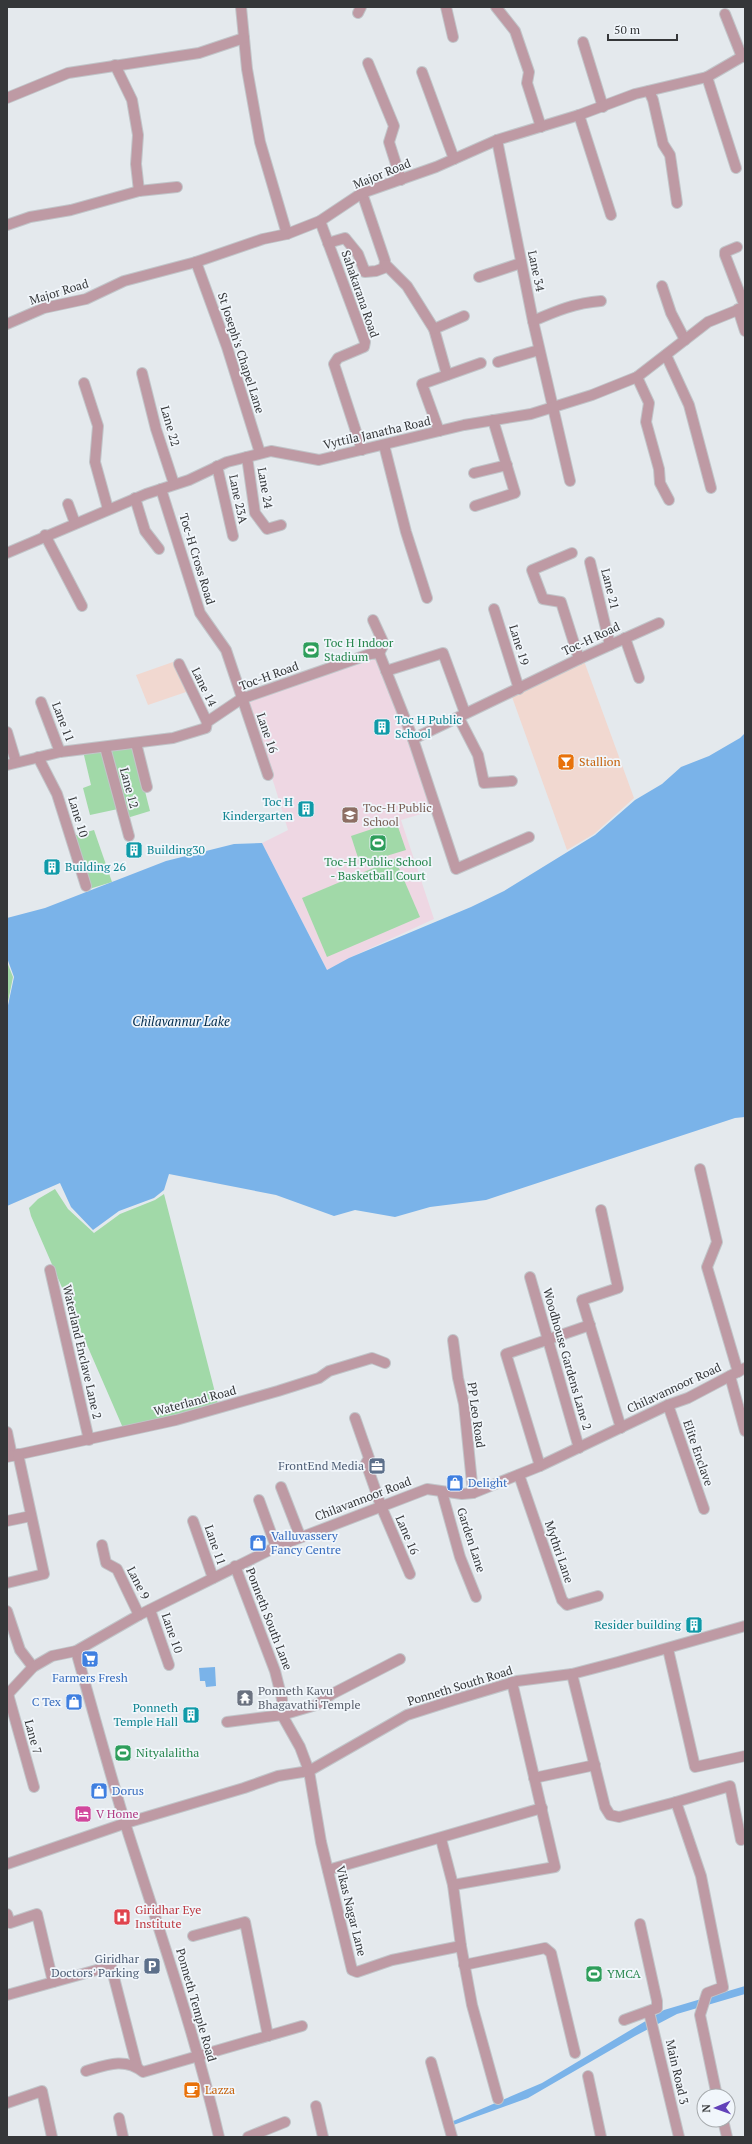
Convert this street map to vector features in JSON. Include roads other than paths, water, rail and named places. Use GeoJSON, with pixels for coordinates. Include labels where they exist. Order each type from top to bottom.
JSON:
{"type":"FeatureCollection","features":[{"type":"Feature","properties":{"kind":"street"},"geometry":{"type":"LineString","coordinates":[[241,7],[244,38],[260,142],[287,234]]}},
{"type":"Feature","properties":{"kind":"street"},"geometry":{"type":"LineString","coordinates":[[446,7],[453,37]]}},
{"type":"Feature","properties":{"kind":"street"},"geometry":{"type":"LineString","coordinates":[[496,7],[515,31],[529,72],[527,83],[541,127]]}},
{"type":"Feature","properties":{"kind":"street"},"geometry":{"type":"LineString","coordinates":[[725,14],[743,56]]}},
{"type":"Feature","properties":{"kind":"street"},"geometry":{"type":"LineString","coordinates":[[7,98],[68,73],[199,53],[244,38]]}},
{"type":"Feature","properties":{"kind":"street"},"geometry":{"type":"LineString","coordinates":[[583,42],[602,107]]}},
{"type":"Feature","properties":{"kind":"street","name":"Major Road"},"geometry":{"type":"LineString","coordinates":[[7,324],[44,308],[86,299],[124,281],[196,262],[263,239],[287,234],[320,221],[362,193],[401,180],[497,140],[580,116],[635,94],[707,78],[743,56]]}},
{"type":"Feature","properties":{"kind":"street"},"geometry":{"type":"LineString","coordinates":[[368,63],[394,126],[389,142],[401,180]]}},
{"type":"Feature","properties":{"kind":"street"},"geometry":{"type":"LineString","coordinates":[[114,65],[132,100],[138,135],[136,164],[139,191]]}},
{"type":"Feature","properties":{"kind":"street"},"geometry":{"type":"LineString","coordinates":[[422,72],[454,159]]}},
{"type":"Feature","properties":{"kind":"street"},"geometry":{"type":"LineString","coordinates":[[707,78],[736,168]]}},
{"type":"Feature","properties":{"kind":"street"},"geometry":{"type":"LineString","coordinates":[[649,91],[653,100],[663,144],[670,156],[677,204]]}},
{"type":"Feature","properties":{"kind":"street"},"geometry":{"type":"LineString","coordinates":[[580,116],[611,215]]}},
{"type":"Feature","properties":{"kind":"street","name":"Lane 34"},"geometry":{"type":"LineString","coordinates":[[497,140],[539,350],[570,481]]}},
{"type":"Feature","properties":{"kind":"street"},"geometry":{"type":"LineString","coordinates":[[7,225],[30,217],[71,210],[139,191],[178,187]]}},
{"type":"Feature","properties":{"kind":"street"},"geometry":{"type":"LineString","coordinates":[[362,193],[386,265],[407,286],[434,329],[447,375]]}},
{"type":"Feature","properties":{"kind":"street","name":"Sahakarana Road"},"geometry":{"type":"LineString","coordinates":[[320,221],[365,342],[363,348],[338,358],[334,364],[362,450]]}},
{"type":"Feature","properties":{"kind":"street"},"geometry":{"type":"LineString","coordinates":[[328,243],[343,237],[345,238],[358,254],[365,272],[382,270],[386,265]]}},
{"type":"Feature","properties":{"kind":"street"},"geometry":{"type":"LineString","coordinates":[[737,247],[725,252],[725,255],[743,308],[745,331]]}},
{"type":"Feature","properties":{"kind":"street","name":"St Joseph's Chapel Lane"},"geometry":{"type":"LineString","coordinates":[[196,262],[227,348],[260,453]]}},
{"type":"Feature","properties":{"kind":"street"},"geometry":{"type":"LineString","coordinates":[[479,277],[521,263]]}},
{"type":"Feature","properties":{"kind":"street"},"geometry":{"type":"LineString","coordinates":[[662,286],[671,313],[685,340]]}},
{"type":"Feature","properties":{"kind":"street"},"geometry":{"type":"LineString","coordinates":[[533,321],[569,306],[600,301]]}},
{"type":"Feature","properties":{"kind":"street","name":"Vyttila Janatha Road"},"geometry":{"type":"LineString","coordinates":[[7,553],[45,535],[135,498],[217,466],[260,453],[271,451],[318,460],[493,420],[531,414],[592,395],[637,377],[708,322],[743,308]]}},
{"type":"Feature","properties":{"kind":"street"},"geometry":{"type":"LineString","coordinates":[[434,329],[464,316]]}},
{"type":"Feature","properties":{"kind":"street"},"geometry":{"type":"LineString","coordinates":[[498,362],[539,350]]}},
{"type":"Feature","properties":{"kind":"street"},"geometry":{"type":"LineString","coordinates":[[666,355],[689,406],[711,488]]}},
{"type":"Feature","properties":{"kind":"street"},"geometry":{"type":"LineString","coordinates":[[439,432],[422,384],[481,363]]}},
{"type":"Feature","properties":{"kind":"street","name":"Lane 22"},"geometry":{"type":"LineString","coordinates":[[142,373],[156,429],[174,484]]}},
{"type":"Feature","properties":{"kind":"street"},"geometry":{"type":"LineString","coordinates":[[637,377],[649,403],[646,422],[659,469],[660,483],[669,500]]}},
{"type":"Feature","properties":{"kind":"street"},"geometry":{"type":"LineString","coordinates":[[84,383],[98,426],[95,462],[108,509]]}},
{"type":"Feature","properties":{"kind":"street"},"geometry":{"type":"LineString","coordinates":[[475,506],[515,493],[493,420]]}},
{"type":"Feature","properties":{"kind":"street"},"geometry":{"type":"LineString","coordinates":[[384,445],[406,532],[427,598]]}},
{"type":"Feature","properties":{"kind":"street","name":"Lane 24"},"geometry":{"type":"LineString","coordinates":[[247,457],[254,513],[267,529],[281,525]]}},
{"type":"Feature","properties":{"kind":"street"},"geometry":{"type":"LineString","coordinates":[[474,473],[507,465]]}},
{"type":"Feature","properties":{"kind":"street","name":"Lane 23A"},"geometry":{"type":"LineString","coordinates":[[217,466],[233,536]]}},
{"type":"Feature","properties":{"kind":"street","name":"Toc-H Cross Road"},"geometry":{"type":"LineString","coordinates":[[161,488],[200,613],[226,650],[241,699]]}},
{"type":"Feature","properties":{"kind":"street"},"geometry":{"type":"LineString","coordinates":[[135,498],[145,531],[159,549]]}},
{"type":"Feature","properties":{"kind":"street"},"geometry":{"type":"LineString","coordinates":[[68,504],[75,523]]}},
{"type":"Feature","properties":{"kind":"street"},"geometry":{"type":"LineString","coordinates":[[45,535],[82,606]]}},
{"type":"Feature","properties":{"kind":"street"},"geometry":{"type":"LineString","coordinates":[[572,553],[532,570],[543,599],[561,602],[579,659]]}},
{"type":"Feature","properties":{"kind":"street","name":"Lane 21"},"geometry":{"type":"LineString","coordinates":[[590,562],[610,645]]}},
{"type":"Feature","properties":{"kind":"street","name":"Lane 19"},"geometry":{"type":"LineString","coordinates":[[494,609],[519,689]]}},
{"type":"Feature","properties":{"kind":"street"},"geometry":{"type":"LineString","coordinates":[[373,620],[384,644],[379,653],[413,739],[456,869],[529,837]]}},
{"type":"Feature","properties":{"kind":"street","name":"Toc-H Road"},"geometry":{"type":"LineString","coordinates":[[413,739],[579,659],[659,623]]}},
{"type":"Feature","properties":{"kind":"street"},"geometry":{"type":"LineString","coordinates":[[625,638],[639,678]]}},
{"type":"Feature","properties":{"kind":"street","name":"Toc-H Road"},"geometry":{"type":"LineString","coordinates":[[12,763],[60,752],[173,738],[206,728],[207,722],[241,699],[363,657],[379,653]]}},
{"type":"Feature","properties":{"kind":"street"},"geometry":{"type":"LineString","coordinates":[[386,671],[443,653],[462,716],[478,755],[482,780],[484,783],[512,781]]}},
{"type":"Feature","properties":{"kind":"street","name":"Lane 14"},"geometry":{"type":"LineString","coordinates":[[179,664],[207,722]]}},
{"type":"Feature","properties":{"kind":"street","name":"Lane 16"},"geometry":{"type":"LineString","coordinates":[[241,699],[268,775]]}},
{"type":"Feature","properties":{"kind":"street","name":"Lane 11"},"geometry":{"type":"LineString","coordinates":[[41,702],[60,752]]}},
{"type":"Feature","properties":{"kind":"street"},"geometry":{"type":"LineString","coordinates":[[7,732],[12,763]]}},
{"type":"Feature","properties":{"kind":"street"},"geometry":{"type":"LineString","coordinates":[[136,743],[147,787]]}},
{"type":"Feature","properties":{"kind":"street","name":"Lane 12"},"geometry":{"type":"LineString","coordinates":[[105,747],[129,836]]}},
{"type":"Feature","properties":{"kind":"street","name":"Lane 10"},"geometry":{"type":"LineString","coordinates":[[38,757],[57,794],[86,886]]}},
{"type":"Feature","properties":{"kind":"street"},"geometry":{"type":"LineString","coordinates":[[700,1169],[717,1242],[707,1267],[738,1372],[745,1431]]}},
{"type":"Feature","properties":{"kind":"street"},"geometry":{"type":"LineString","coordinates":[[601,1210],[618,1288],[582,1300],[621,1428]]}},
{"type":"Feature","properties":{"kind":"street","name":"Waterland Enclave Lane 2"},"geometry":{"type":"LineString","coordinates":[[50,1270],[89,1440]]}},
{"type":"Feature","properties":{"kind":"street","name":"Woodhouse Gardens Lane 2"},"geometry":{"type":"LineString","coordinates":[[530,1277],[579,1448]]}},
{"type":"Feature","properties":{"kind":"street"},"geometry":{"type":"LineString","coordinates":[[540,1466],[506,1354],[590,1325]]}},
{"type":"Feature","properties":{"kind":"street","name":"PP Leo Road"},"geometry":{"type":"LineString","coordinates":[[453,1340],[458,1378],[464,1404],[474,1493]]}},
{"type":"Feature","properties":{"kind":"street","name":"Waterland Road"},"geometry":{"type":"LineString","coordinates":[[12,1456],[176,1420],[249,1400],[319,1378],[329,1371],[372,1358],[385,1363]]}},
{"type":"Feature","properties":{"kind":"street","name":"Chilavannoor Road"},"geometry":{"type":"LineString","coordinates":[[8,1695],[33,1667],[52,1656],[76,1651],[139,1615],[235,1566],[300,1536],[427,1489],[462,1494],[474,1493],[540,1466],[688,1398],[738,1372]]}},
{"type":"Feature","properties":{"kind":"street","name":"Elite Enclave"},"geometry":{"type":"LineString","coordinates":[[668,1406],[704,1509]]}},
{"type":"Feature","properties":{"kind":"street","name":"Lane 16"},"geometry":{"type":"LineString","coordinates":[[355,1418],[369,1458],[366,1463],[380,1506],[410,1574]]}},
{"type":"Feature","properties":{"kind":"street"},"geometry":{"type":"LineString","coordinates":[[7,1432],[12,1456],[31,1516],[44,1574],[7,1583]]}},
{"type":"Feature","properties":{"kind":"street","name":"Mythri Lane"},"geometry":{"type":"LineString","coordinates":[[519,1475],[562,1600],[567,1605],[598,1596]]}},
{"type":"Feature","properties":{"kind":"street"},"geometry":{"type":"LineString","coordinates":[[281,1487],[300,1536]]}},
{"type":"Feature","properties":{"kind":"street","name":"Garden Lane"},"geometry":{"type":"LineString","coordinates":[[442,1492],[460,1557],[476,1597]]}},
{"type":"Feature","properties":{"kind":"street"},"geometry":{"type":"LineString","coordinates":[[259,1500],[276,1547]]}},
{"type":"Feature","properties":{"kind":"street"},"geometry":{"type":"LineString","coordinates":[[7,1521],[31,1516]]}},
{"type":"Feature","properties":{"kind":"street","name":"Lane 11"},"geometry":{"type":"LineString","coordinates":[[193,1521],[213,1578]]}},
{"type":"Feature","properties":{"kind":"street","name":"Lane 9"},"geometry":{"type":"LineString","coordinates":[[102,1545],[106,1563],[117,1569],[139,1615]]}},
{"type":"Feature","properties":{"kind":"street","name":"Ponneth South Lane"},"geometry":{"type":"LineString","coordinates":[[235,1566],[275,1671],[282,1700],[282,1715],[300,1747],[309,1771]]}},
{"type":"Feature","properties":{"kind":"street","name":"Lane 10"},"geometry":{"type":"LineString","coordinates":[[150,1610],[169,1664]]}},
{"type":"Feature","properties":{"kind":"street"},"geometry":{"type":"LineString","coordinates":[[7,1611],[20,1650],[33,1667]]}},
{"type":"Feature","properties":{"kind":"street","name":"Ponneth South Road"},"geometry":{"type":"LineString","coordinates":[[7,1864],[126,1823],[244,1788],[278,1776],[309,1771],[407,1715],[512,1682],[572,1674],[668,1649],[745,1626]]}},
{"type":"Feature","properties":{"kind":"street"},"geometry":{"type":"LineString","coordinates":[[668,1649],[695,1767],[745,1756]]}},
{"type":"Feature","properties":{"kind":"street","name":"Ponneth Temple Road"},"geometry":{"type":"LineString","coordinates":[[76,1651],[126,1823],[159,1923],[198,2056],[219,2137]]}},
{"type":"Feature","properties":{"kind":"street"},"geometry":{"type":"LineString","coordinates":[[226,1722],[282,1715],[316,1705],[332,1694],[400,1659]]}},
{"type":"Feature","properties":{"kind":"street"},"geometry":{"type":"LineString","coordinates":[[572,1674],[605,1807],[610,1815],[619,1817],[730,1786],[741,1840]]}},
{"type":"Feature","properties":{"kind":"street"},"geometry":{"type":"LineString","coordinates":[[453,1885],[555,1867],[512,1682]]}},
{"type":"Feature","properties":{"kind":"street","name":"Lane 7"},"geometry":{"type":"LineString","coordinates":[[8,1695],[34,1787]]}},
{"type":"Feature","properties":{"kind":"street"},"geometry":{"type":"LineString","coordinates":[[534,1778],[595,1765]]}},
{"type":"Feature","properties":{"kind":"street","name":"Vikas Nagar Lane"},"geometry":{"type":"LineString","coordinates":[[309,1771],[328,1870],[352,1970],[357,1972],[392,1960],[461,1946]]}},
{"type":"Feature","properties":{"kind":"street"},"geometry":{"type":"LineString","coordinates":[[676,1802],[701,1876],[723,1987],[707,1993],[700,2015],[715,2088]]}},
{"type":"Feature","properties":{"kind":"street"},"geometry":{"type":"LineString","coordinates":[[328,1870],[441,1839],[542,1808]]}},
{"type":"Feature","properties":{"kind":"street"},"geometry":{"type":"LineString","coordinates":[[441,1839],[453,1885],[461,1946],[472,2006],[498,2099]]}},
{"type":"Feature","properties":{"kind":"street"},"geometry":{"type":"LineString","coordinates":[[7,1914],[10,1923],[37,1914],[52,1982]]}},
{"type":"Feature","properties":{"kind":"street"},"geometry":{"type":"LineString","coordinates":[[193,1936],[245,1922],[268,2036]]}},
{"type":"Feature","properties":{"kind":"street"},"geometry":{"type":"LineString","coordinates":[[624,2020],[657,2008],[657,2001],[640,1924]]}},
{"type":"Feature","properties":{"kind":"street"},"geometry":{"type":"LineString","coordinates":[[464,1965],[545,1948],[551,1953],[575,2053]]}},
{"type":"Feature","properties":{"kind":"street"},"geometry":{"type":"LineString","coordinates":[[7,1995],[112,1966],[137,2067]]}},
{"type":"Feature","properties":{"kind":"street","name":"Main Road 3"},"geometry":{"type":"LineString","coordinates":[[649,2012],[679,2137]]}},
{"type":"Feature","properties":{"kind":"street"},"geometry":{"type":"LineString","coordinates":[[86,2071],[118,2062],[137,2067],[143,2072],[302,2026]]}},
{"type":"Feature","properties":{"kind":"street"},"geometry":{"type":"LineString","coordinates":[[431,2062],[452,2137]]}},
{"type":"Feature","properties":{"kind":"street"},"geometry":{"type":"LineString","coordinates":[[588,2076],[601,2137]]}},
{"type":"Feature","properties":{"kind":"street"},"geometry":{"type":"LineString","coordinates":[[7,2103],[42,2091],[52,2137]]}},
{"type":"Feature","properties":{"kind":"street"},"geometry":{"type":"LineString","coordinates":[[316,2106],[323,2137]]}},
{"type":"Feature","properties":{"kind":"street"},"geometry":{"type":"LineString","coordinates":[[119,2118],[123,2137]]}},
{"type":"Feature","properties":{"kind":"street"},"geometry":{"type":"LineString","coordinates":[[248,2137],[285,2122]]}},
{"type":"Feature","properties":{"kind":"water","name":"Chilavannur Lake"},"geometry":{"type":"Polygon","coordinates":[[[745,733],[745,1117],[735,1118],[486,1200],[430,1207],[395,1217],[355,1210],[334,1216],[276,1195],[169,1174],[164,1190],[154,1198],[119,1211],[93,1230],[71,1207],[60,1183],[7,1206],[7,1010],[14,977],[7,958],[7,918],[45,908],[166,861],[234,844],[262,843],[327,970],[349,958],[471,907],[504,891],[595,835],[635,800],[662,784],[681,767],[709,756],[740,738],[745,733]]]}},
{"type":"Feature","properties":{"kind":"water"},"geometry":{"type":"Polygon","coordinates":[[[215,1667],[216,1686],[206,1687],[205,1681],[200,1681],[199,1668],[215,1667]]]}},
{"type":"Feature","properties":{"kind":"water"},"geometry":{"type":"Polygon","coordinates":[[[745,1986],[745,1994],[677,2014],[635,2036],[528,2098],[445,2128],[444,2125],[542,2083],[664,2010],[745,1986]]]}},
{"type":"Feature","properties":{"kind":"place","name":"Toc H Indoor Stadium"},"geometry":{"type":"Point","coordinates":[311,650]}},
{"type":"Feature","properties":{"kind":"place","name":"Toc H Public School"},"geometry":{"type":"Point","coordinates":[382,727]}},
{"type":"Feature","properties":{"kind":"place","name":"Stallion"},"geometry":{"type":"Point","coordinates":[566,762]}},
{"type":"Feature","properties":{"kind":"place","name":"Toc H Kindergarten"},"geometry":{"type":"Point","coordinates":[306,809]}},
{"type":"Feature","properties":{"kind":"place","name":"Toc-H Public School"},"geometry":{"type":"Point","coordinates":[350,815]}},
{"type":"Feature","properties":{"kind":"place","name":"Toc-H Public School - Basketball Court"},"geometry":{"type":"Point","coordinates":[378,843]}},
{"type":"Feature","properties":{"kind":"place","name":"Building30"},"geometry":{"type":"Point","coordinates":[134,850]}},
{"type":"Feature","properties":{"kind":"place","name":"Building 26"},"geometry":{"type":"Point","coordinates":[52,867]}},
{"type":"Feature","properties":{"kind":"place","name":"FrontEnd Media"},"geometry":{"type":"Point","coordinates":[377,1466]}},
{"type":"Feature","properties":{"kind":"place","name":"Delight"},"geometry":{"type":"Point","coordinates":[455,1483]}},
{"type":"Feature","properties":{"kind":"place","name":"Valluvassery Fancy Centre"},"geometry":{"type":"Point","coordinates":[258,1543]}},
{"type":"Feature","properties":{"kind":"place","name":"Resider building"},"geometry":{"type":"Point","coordinates":[694,1625]}},
{"type":"Feature","properties":{"kind":"place","name":"Farmers Fresh"},"geometry":{"type":"Point","coordinates":[90,1659]}},
{"type":"Feature","properties":{"kind":"place","name":"Ponneth Kavu Bhagavathi Temple"},"geometry":{"type":"Point","coordinates":[245,1698]}},
{"type":"Feature","properties":{"kind":"place","name":"C Tex"},"geometry":{"type":"Point","coordinates":[74,1702]}},
{"type":"Feature","properties":{"kind":"place","name":"Ponneth Temple Hall"},"geometry":{"type":"Point","coordinates":[191,1715]}},
{"type":"Feature","properties":{"kind":"place","name":"Nityalalitha"},"geometry":{"type":"Point","coordinates":[123,1753]}},
{"type":"Feature","properties":{"kind":"place","name":"Dorus"},"geometry":{"type":"Point","coordinates":[99,1791]}},
{"type":"Feature","properties":{"kind":"place","name":"V Home"},"geometry":{"type":"Point","coordinates":[83,1814]}},
{"type":"Feature","properties":{"kind":"place","name":"Giridhar Eye Institute"},"geometry":{"type":"Point","coordinates":[122,1917]}},
{"type":"Feature","properties":{"kind":"place","name":"Giridhar Doctors' Parking"},"geometry":{"type":"Point","coordinates":[152,1966]}},
{"type":"Feature","properties":{"kind":"place","name":"YMCA"},"geometry":{"type":"Point","coordinates":[594,1974]}},
{"type":"Feature","properties":{"kind":"place","name":"Lazza"},"geometry":{"type":"Point","coordinates":[192,2090]}}]}
